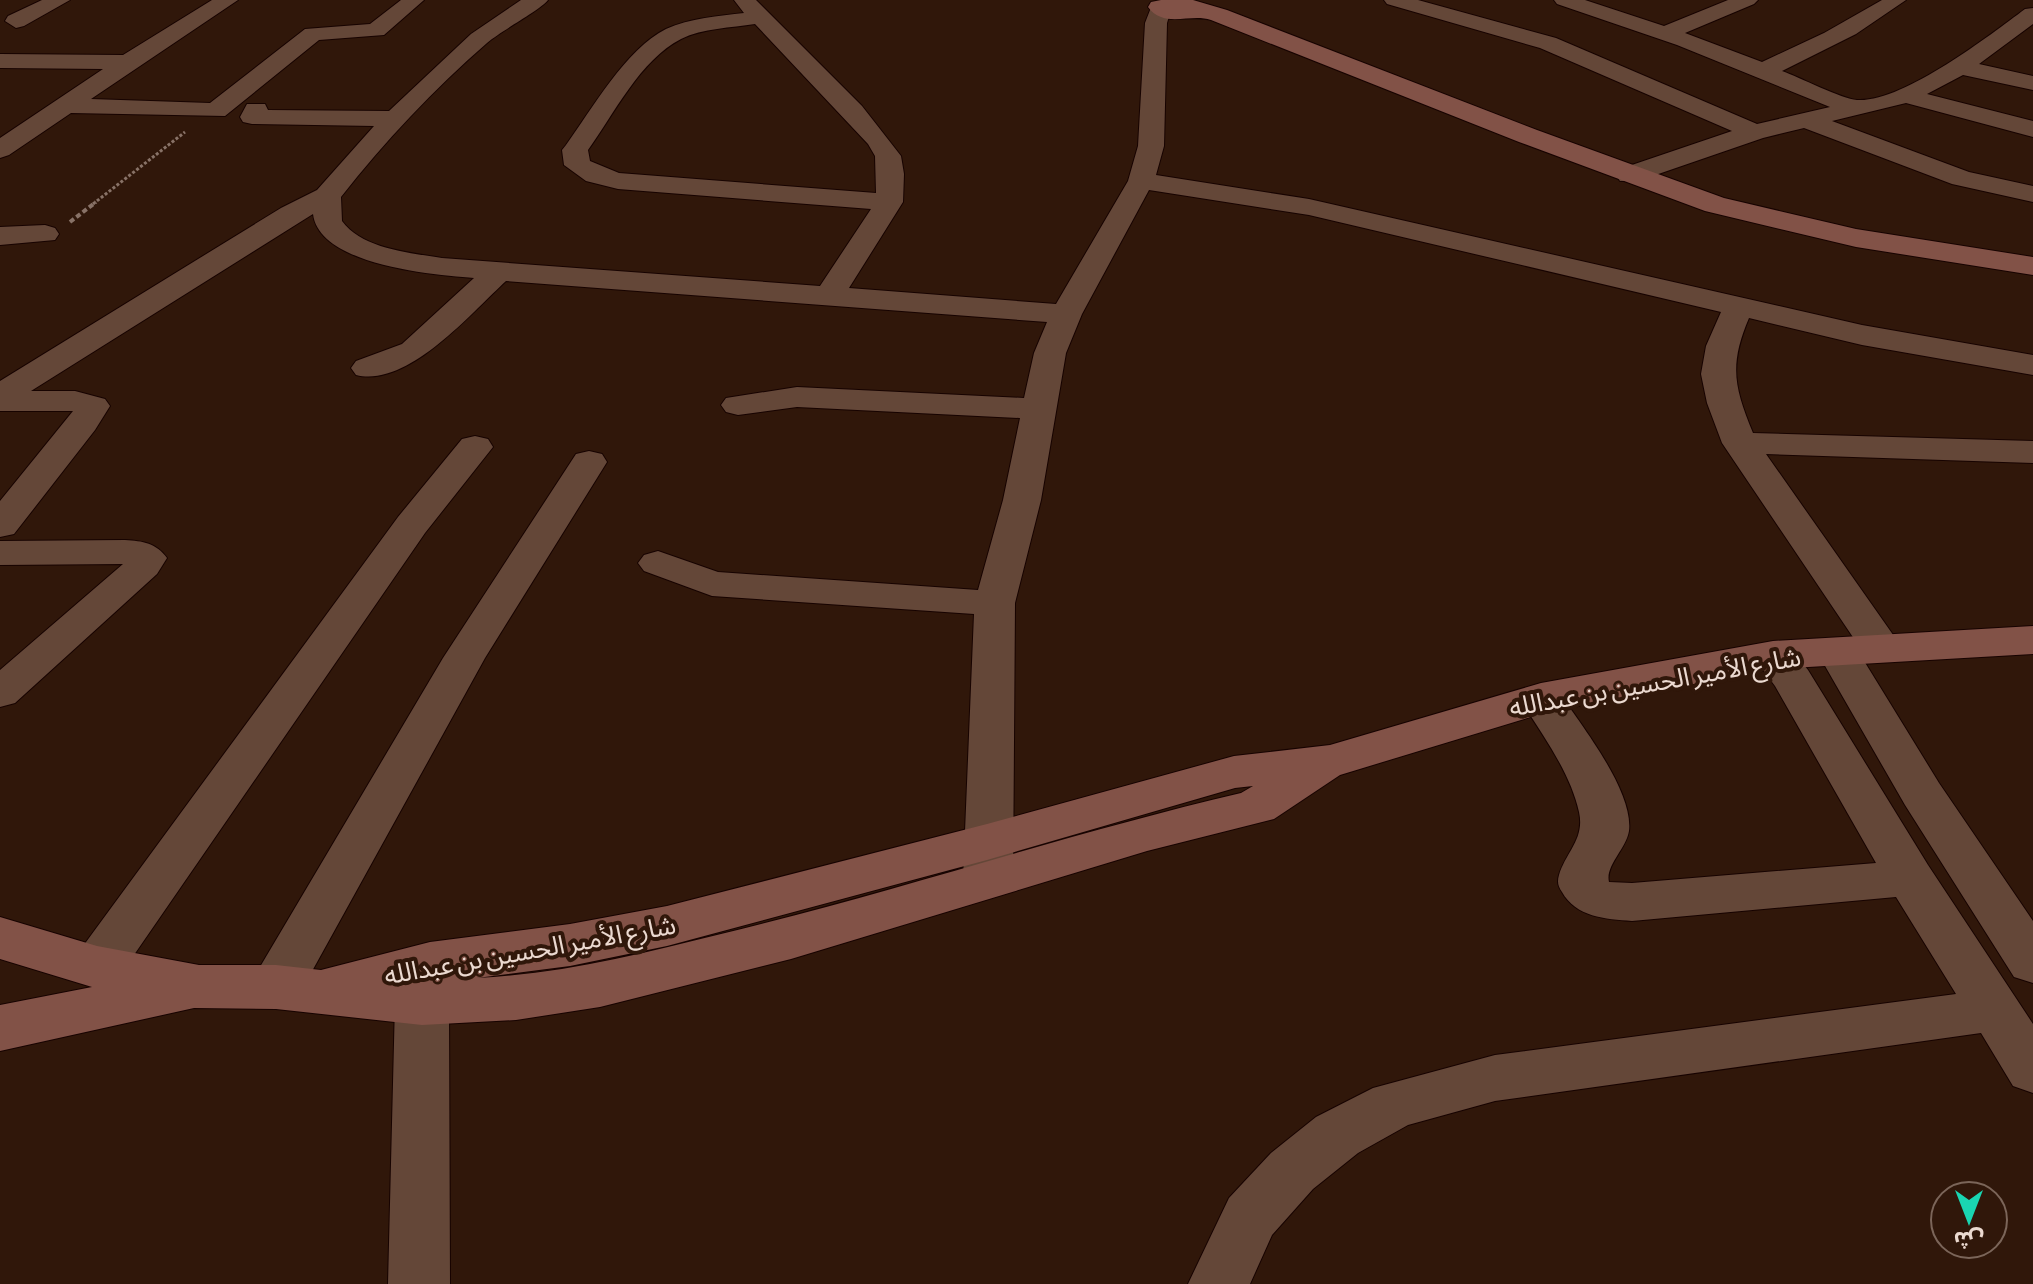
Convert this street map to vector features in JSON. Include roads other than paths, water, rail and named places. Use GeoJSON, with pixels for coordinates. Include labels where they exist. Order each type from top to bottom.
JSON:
{"type":"FeatureCollection","features":[{"type":"Feature","properties":{"kind":"street"},"geometry":{"type":"LineString","coordinates":[[16,21],[59,0]]}},
{"type":"Feature","properties":{"kind":"street"},"geometry":{"type":"LineString","coordinates":[[0,150],[128,62],[227,0]]}},
{"type":"Feature","properties":{"kind":"street"},"geometry":{"type":"LineString","coordinates":[[216,111],[313,34],[376,30],[414,0]]}},
{"type":"Feature","properties":{"kind":"street"},"geometry":{"type":"LineString","coordinates":[[0,398],[278,222],[327,196],[348,168],[395,119],[508,14],[537,0]]}},
{"type":"Feature","properties":{"kind":"street"},"geometry":{"type":"LineString","coordinates":[[1394,0],[1548,43],[1755,132]]}},
{"type":"Feature","properties":{"kind":"street"},"geometry":{"type":"LineString","coordinates":[[1564,0],[1592,3],[1855,108]]}},
{"type":"Feature","properties":{"kind":"street"},"geometry":{"type":"LineString","coordinates":[[1665,33],[1747,0]]}},
{"type":"Feature","properties":{"kind":"street"},"geometry":{"type":"LineString","coordinates":[[1764,70],[1810,51],[1896,0]]}},
{"type":"Feature","properties":{"kind":"street"},"geometry":{"type":"LineString","coordinates":[[828,297],[889,202],[889,165],[879,141],[751,8],[687,30],[660,43],[575,150],[577,165],[595,175],[660,186],[889,202]]}},
{"type":"Feature","properties":{"kind":"street"},"geometry":{"type":"LineString","coordinates":[[988,862],[995,603],[1022,500],[1050,353],[1066,314],[1141,181],[1151,146],[1157,50],[1171,10],[1242,24],[1703,201],[1767,220],[1917,249],[2033,266]]}},
{"type":"Feature","properties":{"kind":"street"},"geometry":{"type":"LineString","coordinates":[[1629,175],[1755,132],[1906,96],[1960,67],[2033,14]]}},
{"type":"Feature","properties":{"kind":"street"},"geometry":{"type":"LineString","coordinates":[[2001,38],[2033,45]]}},
{"type":"Feature","properties":{"kind":"street"},"geometry":{"type":"LineString","coordinates":[[0,61],[128,62]]}},
{"type":"Feature","properties":{"kind":"street"},"geometry":{"type":"LineString","coordinates":[[1960,67],[2033,83]]}},
{"type":"Feature","properties":{"kind":"street"},"geometry":{"type":"LineString","coordinates":[[1906,96],[2033,129]]}},
{"type":"Feature","properties":{"kind":"street"},"geometry":{"type":"LineString","coordinates":[[65,105],[395,119]]}},
{"type":"Feature","properties":{"kind":"street"},"geometry":{"type":"LineString","coordinates":[[1804,119],[1961,178],[2033,194]]}},
{"type":"Feature","properties":{"kind":"street"},"geometry":{"type":"LineString","coordinates":[[1141,181],[1309,207],[1862,335],[2033,365]]}},
{"type":"Feature","properties":{"kind":"street"},"geometry":{"type":"LineString","coordinates":[[327,196],[328,221],[338,233],[364,249],[399,259],[498,272],[1066,314]]}},
{"type":"Feature","properties":{"kind":"street"},"geometry":{"type":"LineString","coordinates":[[0,236],[45,234]]}},
{"type":"Feature","properties":{"kind":"street"},"geometry":{"type":"LineString","coordinates":[[368,368],[400,358],[425,342],[498,272]]}},
{"type":"Feature","properties":{"kind":"street"},"geometry":{"type":"LineString","coordinates":[[1739,306],[1720,346],[1715,368],[1726,410],[1740,443],[1860,650],[1922,794],[2033,963]]}},
{"type":"Feature","properties":{"kind":"street"},"geometry":{"type":"LineString","coordinates":[[738,405],[797,397],[1040,409]]}},
{"type":"Feature","properties":{"kind":"street"},"geometry":{"type":"LineString","coordinates":[[0,398],[75,401],[93,406],[83,423],[0,526]]}},
{"type":"Feature","properties":{"kind":"street"},"geometry":{"type":"LineString","coordinates":[[1740,443],[2033,452]]}},
{"type":"Feature","properties":{"kind":"street"},"geometry":{"type":"LineString","coordinates":[[97,967],[411,525],[475,447]]}},
{"type":"Feature","properties":{"kind":"street"},"geometry":{"type":"LineString","coordinates":[[300,989],[464,658],[589,462]]}},
{"type":"Feature","properties":{"kind":"street"},"geometry":{"type":"LineString","coordinates":[[0,553],[125,552],[140,553],[147,558],[129,581],[0,693]]}},
{"type":"Feature","properties":{"kind":"street"},"geometry":{"type":"LineString","coordinates":[[658,563],[712,584],[995,603]]}},
{"type":"Feature","properties":{"kind":"street","name":"شارع الأمير الحسين بن عبدالله"},"geometry":{"type":"LineString","coordinates":[[0,938],[97,967],[199,987],[300,989],[426,983],[459,1004],[516,998],[600,985],[791,938],[988,862],[1144,834],[1256,807],[1332,761],[1541,698],[1773,655],[2033,640]]}},
{"type":"Feature","properties":{"kind":"street"},"geometry":{"type":"LineString","coordinates":[[1773,655],[1799,689],[1910,878],[2033,1070]]}},
{"type":"Feature","properties":{"kind":"street"},"geometry":{"type":"LineString","coordinates":[[1541,698],[1588,773],[1600,807],[1605,829],[1581,878],[1583,887],[1591,895],[1605,900],[1632,902],[1910,878]]}},
{"type":"Feature","properties":{"kind":"street"},"geometry":{"type":"LineString","coordinates":[[419,1284],[426,983]]}},
{"type":"Feature","properties":{"kind":"street"},"geometry":{"type":"LineString","coordinates":[[0,1028],[199,987]]}},
{"type":"Feature","properties":{"kind":"street"},"geometry":{"type":"LineString","coordinates":[[1219,1284],[1250,1217],[1292,1171],[1337,1135],[1393,1105],[1495,1078],[1995,1010]]}}]}
